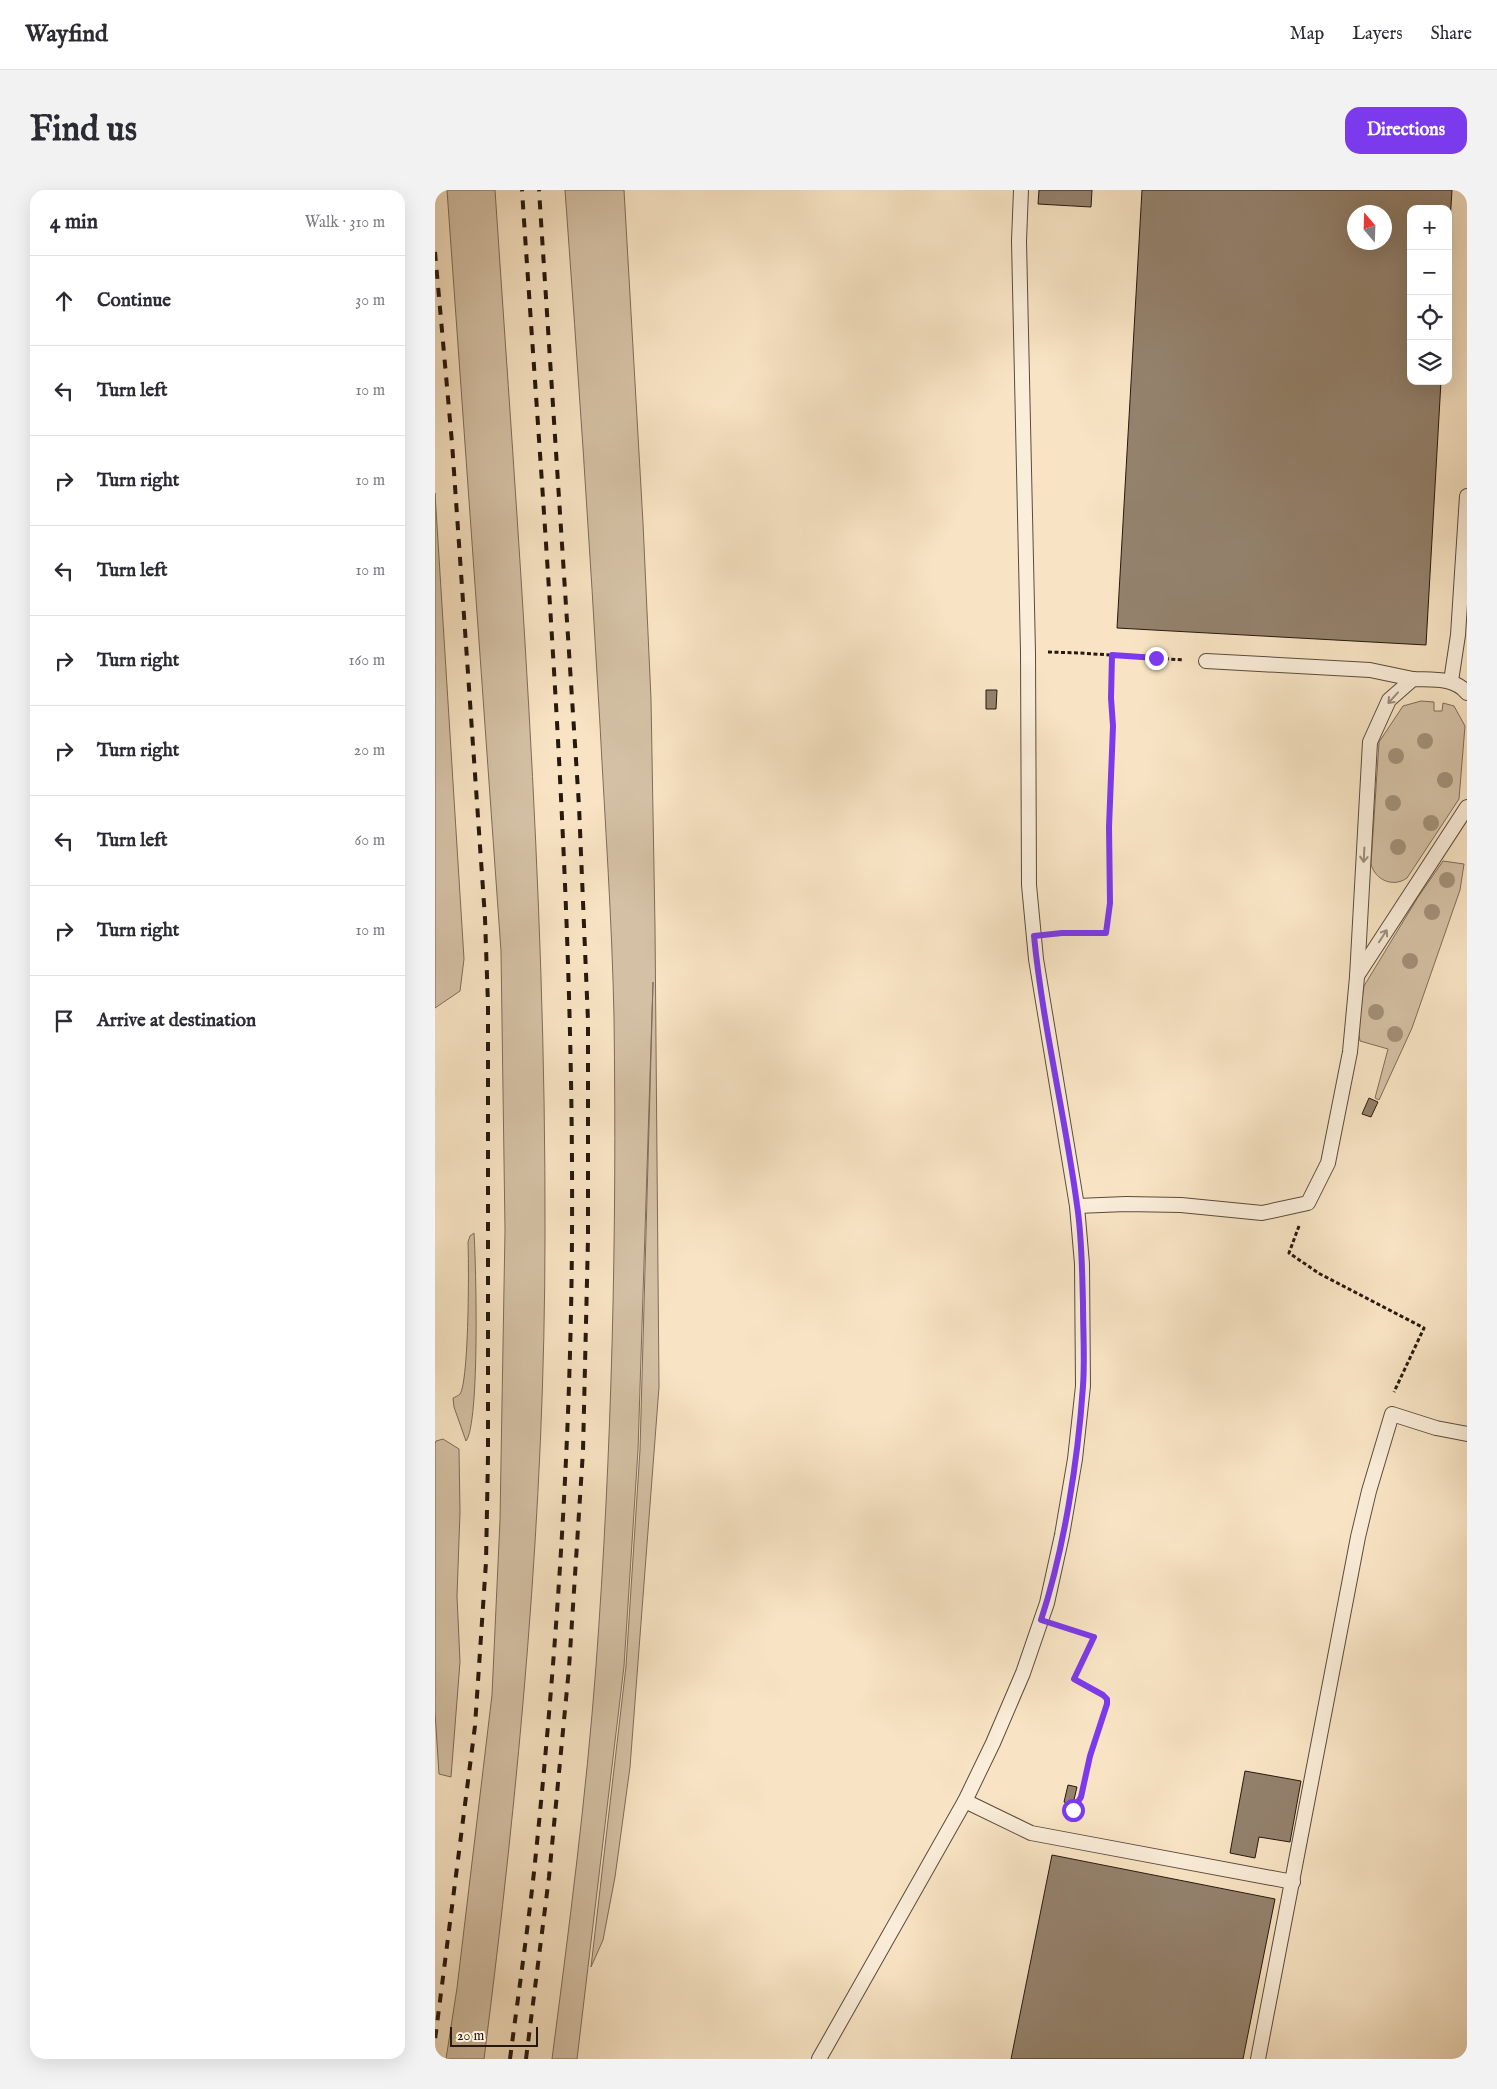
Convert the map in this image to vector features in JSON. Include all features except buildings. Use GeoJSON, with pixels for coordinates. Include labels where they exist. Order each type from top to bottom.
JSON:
{"type":"FeatureCollection","features":[{"type":"Feature","properties":{"kind":"lane"},"geometry":{"type":"LineString","coordinates":[[819,2059],[965,1801],[993,1743],[1019,1682],[1041,1620],[1062,1535],[1075,1458],[1083,1386],[1082,1264],[1077,1206],[1047,1028],[1029,885],[1028,652],[1019,241],[1021,190]]}},
{"type":"Feature","properties":{"kind":"lane"},"geometry":{"type":"LineString","coordinates":[[1451,681],[1458,634],[1467,496]]}},
{"type":"Feature","properties":{"kind":"lane"},"geometry":{"type":"LineString","coordinates":[[1207,661],[1370,670],[1413,679],[1451,681],[1462,687],[1467,693]]}},
{"type":"Feature","properties":{"kind":"lane"},"geometry":{"type":"LineString","coordinates":[[1077,1206],[1126,1204],[1181,1205],[1262,1213],[1308,1204],[1328,1163],[1350,1052],[1357,976],[1370,742],[1389,700],[1413,679]]}},
{"type":"Feature","properties":{"kind":"lane"},"geometry":{"type":"LineString","coordinates":[[1357,976],[1467,808]]}},
{"type":"Feature","properties":{"kind":"lane"},"geometry":{"type":"LineString","coordinates":[[1258,2059],[1359,1537],[1369,1491],[1392,1414],[1435,1428],[1467,1434]]}},
{"type":"Feature","properties":{"kind":"lane"},"geometry":{"type":"LineString","coordinates":[[965,1801],[1031,1833],[1293,1882]]}},
{"type":"Feature","properties":{"kind":"path"},"geometry":{"type":"LineString","coordinates":[[1028,652],[1207,661]]}},
{"type":"Feature","properties":{"kind":"path"},"geometry":{"type":"LineString","coordinates":[[1034,936],[1062,933],[1106,933],[1110,903],[1109,827],[1113,726],[1111,698],[1112,655]]}},
{"type":"Feature","properties":{"kind":"path"},"geometry":{"type":"LineString","coordinates":[[1308,1204],[1289,1253],[1320,1274],[1424,1328],[1393,1394],[1392,1414]]}},
{"type":"Feature","properties":{"kind":"path"},"geometry":{"type":"LineString","coordinates":[[1041,1620],[1094,1637],[1074,1679],[1107,1699],[1105,1711],[1090,1756],[1081,1797],[1073,1810],[1067,1839]]}},
{"type":"Feature","properties":{"kind":"shaded area"},"geometry":{"type":"Polygon","coordinates":[[[447,190],[495,190],[529,711],[541,972],[544,1103],[544,1337],[535,1544],[519,1750],[484,2059],[446,2059],[457,1988],[492,1695],[500,1520],[505,1230],[501,951],[447,190]]]}},
{"type":"Feature","properties":{"kind":"shaded area"},"geometry":{"type":"Polygon","coordinates":[[[565,190],[624,190],[651,699],[659,1387],[630,1767],[615,1877],[603,1940],[591,1967],[626,1666],[640,1450],[653,982],[638,1450],[624,1666],[577,2059],[552,2059],[582,1814],[596,1666],[610,1423],[615,1179],[614,1017],[610,908],[588,524],[565,190]]]}},
{"type":"Feature","properties":{"kind":"shaded area"},"geometry":{"type":"Polygon","coordinates":[[[435,493],[464,959],[460,991],[435,1008],[435,493]]]}},
{"type":"Feature","properties":{"kind":"shaded area"},"geometry":{"type":"Polygon","coordinates":[[[1421,701],[1434,702],[1434,711],[1442,711],[1443,703],[1454,706],[1465,726],[1459,799],[1407,878],[1396,882],[1385,881],[1376,874],[1371,864],[1379,742],[1403,706],[1421,701]]]}},
{"type":"Feature","properties":{"kind":"shaded area"},"geometry":{"type":"Polygon","coordinates":[[[1443,861],[1464,864],[1460,890],[1412,1028],[1379,1100],[1375,1098],[1388,1049],[1360,1041],[1358,1028],[1364,986],[1418,897],[1443,861]]]}},
{"type":"Feature","properties":{"kind":"shaded area"},"geometry":{"type":"Polygon","coordinates":[[[474,1233],[476,1276],[475,1375],[470,1428],[466,1441],[454,1407],[453,1398],[460,1394],[463,1385],[468,1321],[468,1242],[470,1236],[474,1233]]]}},
{"type":"Feature","properties":{"kind":"shaded area"},"geometry":{"type":"Polygon","coordinates":[[[443,1439],[459,1449],[460,1512],[457,1596],[460,1662],[451,1777],[439,1774],[435,1712],[435,1444],[436,1441],[443,1439]]]}},
{"type":"Feature","properties":{"kind":"railway"},"geometry":{"type":"LineString","coordinates":[[510,2059],[534,1872],[549,1713],[561,1553],[569,1393],[572,1233],[568,972],[563,842],[522,190]]}},
{"type":"Feature","properties":{"kind":"railway"},"geometry":{"type":"LineString","coordinates":[[526,2059],[549,1877],[569,1668],[583,1451],[588,1238],[588,1021],[579,806],[539,190]]}},
{"type":"Feature","properties":{"kind":"railway"},"geometry":{"type":"LineString","coordinates":[[435,252],[452,443],[485,918],[488,1005],[488,1456],[486,1562],[475,1726],[435,2040]]}},
{"type":"Feature","properties":{"kind":"route"},"geometry":{"type":"LineString","coordinates":[[1073,1810],[1081,1797],[1090,1756],[1103,1718],[1107,1699],[1074,1679],[1094,1637],[1041,1620],[1047,1603],[1062,1535],[1075,1458],[1083,1386],[1083,1329],[1082,1264],[1077,1206],[1036,959],[1034,936],[1062,933],[1106,933],[1110,903],[1109,827],[1113,726],[1111,698],[1112,655],[1156,658]]}}]}
